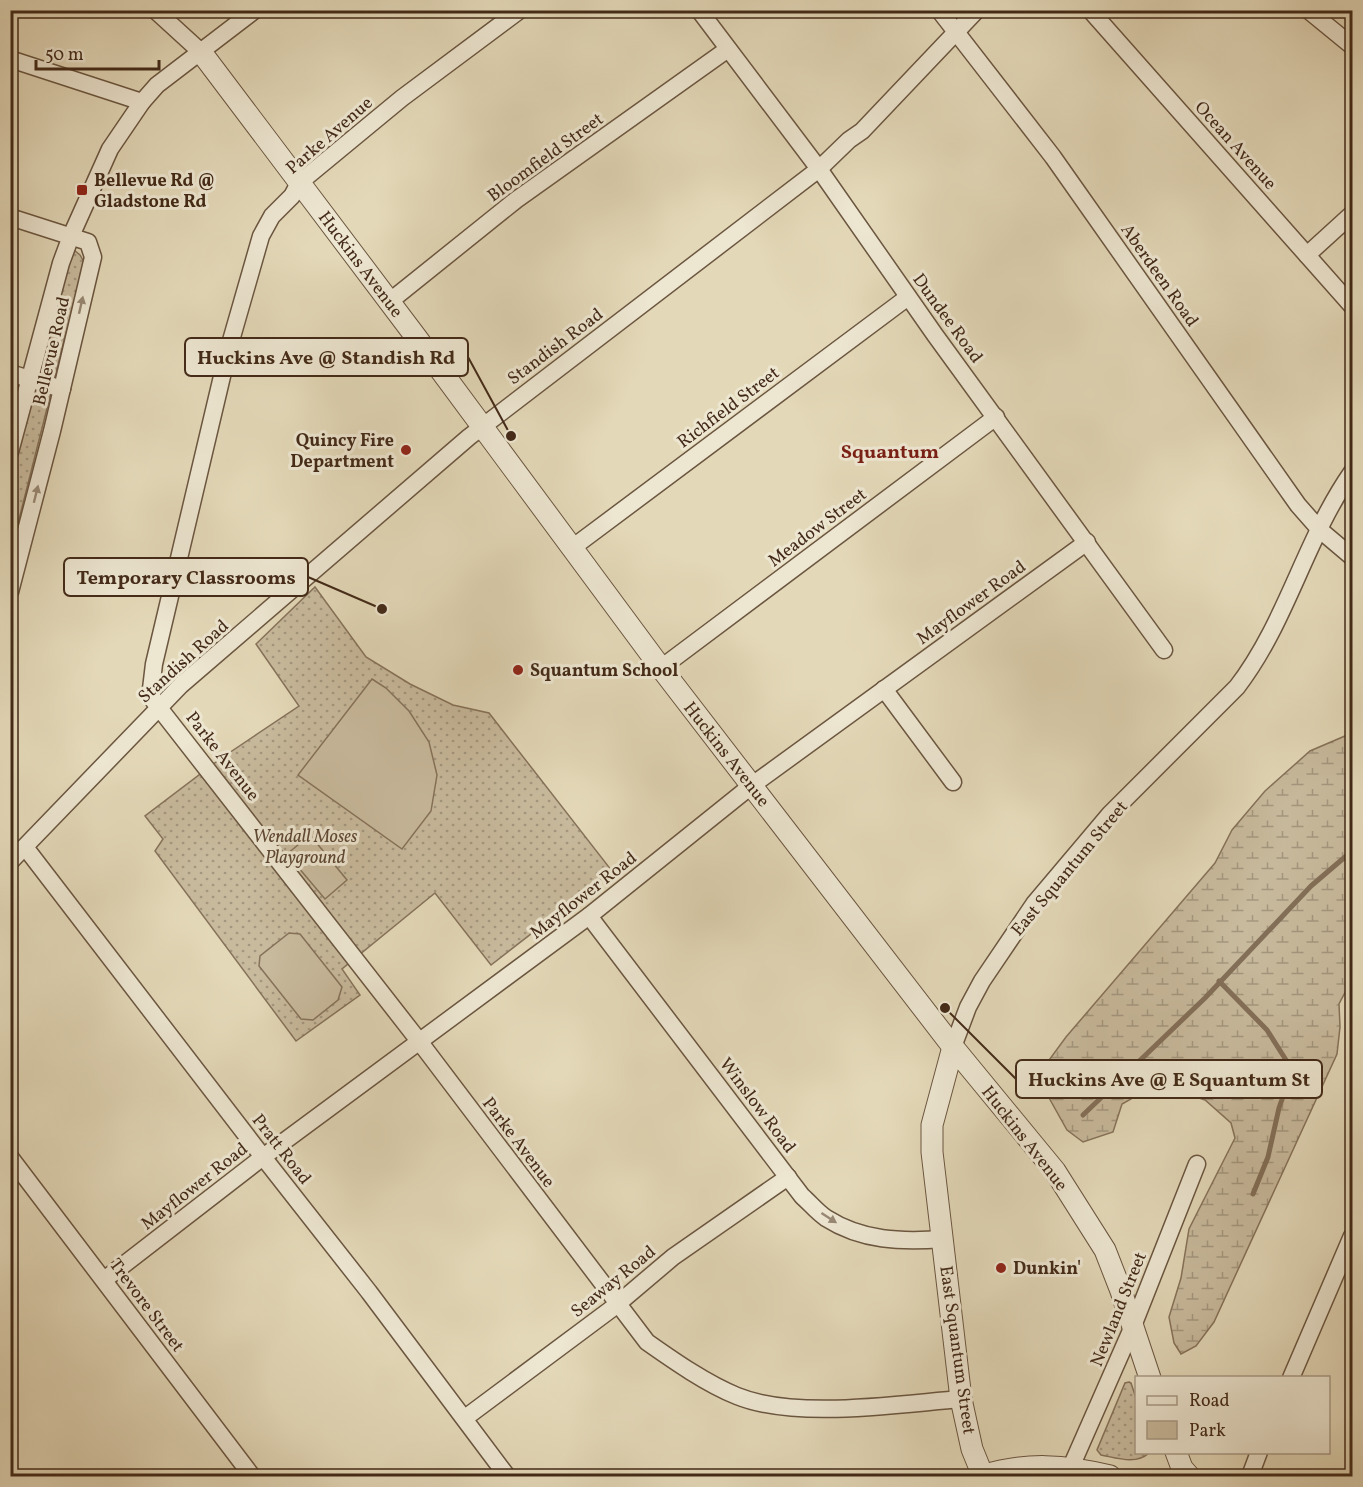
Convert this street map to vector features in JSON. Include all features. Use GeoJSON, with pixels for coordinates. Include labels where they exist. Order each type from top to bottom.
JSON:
{"type":"FeatureCollection","features":[{"type":"Feature","properties":{"kind":"street","name":"Huckins Avenue"},"geometry":{"type":"LineString","coordinates":[[155,10],[201,52],[751,786],[953,1047],[1055,1171],[1105,1250],[1150,1376]]}},
{"type":"Feature","properties":{"kind":"street","name":"Bellevue Road"},"geometry":{"type":"LineString","coordinates":[[10,452],[61,264],[71,236],[111,149],[142,102],[157,85],[255,10]]}},
{"type":"Feature","properties":{"kind":"street","name":"Parke Avenue"},"geometry":{"type":"LineString","coordinates":[[520,10],[402,98],[370,127],[299,183],[292,196],[272,216],[261,236],[228,351],[154,664],[151,689],[153,700],[419,1041],[647,1342],[677,1363],[738,1396],[781,1407],[847,1408],[962,1399]]}},
{"type":"Feature","properties":{"kind":"street","name":"Dundee Road"},"geometry":{"type":"LineString","coordinates":[[699,10],[819,169],[908,297],[1164,650]]}},
{"type":"Feature","properties":{"kind":"street","name":"Aberdeen Road"},"geometry":{"type":"LineString","coordinates":[[939,10],[1053,157],[1298,505],[1320,530],[1353,557]]}},
{"type":"Feature","properties":{"kind":"street","name":"Standish Road"},"geometry":{"type":"LineString","coordinates":[[10,862],[159,706],[481,427],[819,169],[849,140],[862,131],[977,10]]}},
{"type":"Feature","properties":{"kind":"street","name":"Ocean Avenue"},"geometry":{"type":"LineString","coordinates":[[1090,10],[1353,306]]}},
{"type":"Feature","properties":{"kind":"street"},"geometry":{"type":"LineString","coordinates":[[1308,10],[1353,46]]}},
{"type":"Feature","properties":{"kind":"street","name":"Bloomfield Street"},"geometry":{"type":"LineString","coordinates":[[390,302],[516,201],[728,49]]}},
{"type":"Feature","properties":{"kind":"street"},"geometry":{"type":"LineString","coordinates":[[10,59],[142,102]]}},
{"type":"Feature","properties":{"kind":"street"},"geometry":{"type":"LineString","coordinates":[[1307,255],[1353,214]]}},
{"type":"Feature","properties":{"kind":"street"},"geometry":{"type":"LineString","coordinates":[[10,217],[71,236]]}},
{"type":"Feature","properties":{"kind":"street","name":"Bellevue Road"},"geometry":{"type":"LineString","coordinates":[[10,592],[17,537],[62,389],[93,257],[88,242],[71,236]]}},
{"type":"Feature","properties":{"kind":"street","name":"Richfield Street"},"geometry":{"type":"LineString","coordinates":[[572,548],[908,297]]}},
{"type":"Feature","properties":{"kind":"street"},"geometry":{"type":"LineString","coordinates":[[10,373],[62,389]]}},
{"type":"Feature","properties":{"kind":"street","name":"Meadow Street"},"geometry":{"type":"LineString","coordinates":[[661,668],[996,417]]}},
{"type":"Feature","properties":{"kind":"street","name":"East Squantum Street"},"geometry":{"type":"LineString","coordinates":[[1110,1476],[1071,1467],[1014,1468],[983,1476],[972,1449],[962,1399],[932,1152],[932,1125],[953,1047],[968,1007],[982,981],[1034,904],[1110,814],[1237,687],[1247,674],[1293,589],[1320,530],[1353,472]]}},
{"type":"Feature","properties":{"kind":"street","name":"Mayflower Road"},"geometry":{"type":"LineString","coordinates":[[104,1280],[263,1157],[589,916],[751,786],[1087,542]]}},
{"type":"Feature","properties":{"kind":"street"},"geometry":{"type":"LineString","coordinates":[[884,689],[953,782]]}},
{"type":"Feature","properties":{"kind":"street","name":"Pratt Road"},"geometry":{"type":"LineString","coordinates":[[25,846],[369,1292],[507,1476]]}},
{"type":"Feature","properties":{"kind":"street","name":"Winslow Road"},"geometry":{"type":"LineString","coordinates":[[589,916],[802,1196],[825,1217],[851,1231],[876,1239],[909,1242],[943,1239]]}},
{"type":"Feature","properties":{"kind":"street","name":"Trevore Street"},"geometry":{"type":"LineString","coordinates":[[10,1157],[252,1476]]}},
{"type":"Feature","properties":{"kind":"street","name":"Newland Street"},"geometry":{"type":"LineString","coordinates":[[1071,1467],[1133,1326],[1197,1164]]}},
{"type":"Feature","properties":{"kind":"street","name":"Seaway Road"},"geometry":{"type":"LineString","coordinates":[[465,1418],[615,1307],[618,1302],[673,1257],[788,1177]]}},
{"type":"Feature","properties":{"kind":"street"},"geometry":{"type":"LineString","coordinates":[[1291,1376],[1353,1236]]}},
{"type":"Feature","properties":{"kind":"street"},"geometry":{"type":"LineString","coordinates":[[1177,1454],[1182,1468],[1189,1476]]}},
{"type":"Feature","properties":{"kind":"street"},"geometry":{"type":"LineString","coordinates":[[1250,1476],[1258,1454]]}},
{"type":"Feature","properties":{"kind":"green space"},"geometry":{"type":"Polygon","coordinates":[[[74,250],[84,262],[11,551],[11,473],[67,253],[74,250]]]}},
{"type":"Feature","properties":{"kind":"green space","name":"Wendall Moses Playground"},"geometry":{"type":"Polygon","coordinates":[[[315,587],[366,657],[410,684],[453,705],[489,713],[612,871],[491,965],[435,893],[342,969],[360,995],[296,1041],[155,851],[163,839],[145,816],[220,759],[299,706],[256,644],[315,587]]]}},
{"type":"Feature","properties":{"kind":"green space"},"geometry":{"type":"Polygon","coordinates":[[[372,679],[386,688],[409,711],[429,742],[437,775],[431,811],[402,849],[298,775],[372,679]]]}},
{"type":"Feature","properties":{"kind":"green space"},"geometry":{"type":"Polygon","coordinates":[[[1352,733],[1352,983],[1339,1004],[1340,1027],[1337,1054],[1214,1322],[1196,1346],[1181,1354],[1174,1343],[1169,1317],[1181,1278],[1189,1229],[1235,1138],[1231,1123],[1205,1100],[1157,1084],[1122,1104],[1113,1132],[1083,1142],[1067,1130],[1048,1096],[1044,1067],[1066,1037],[1215,863],[1232,830],[1265,791],[1310,751],[1352,733]]]}},
{"type":"Feature","properties":{"kind":"green space"},"geometry":{"type":"Polygon","coordinates":[[[310,835],[347,880],[325,899],[287,854],[310,835]]]}},
{"type":"Feature","properties":{"kind":"green space"},"geometry":{"type":"Polygon","coordinates":[[[289,933],[300,934],[342,987],[338,1000],[313,1020],[301,1019],[259,966],[260,956],[289,933]]]}},
{"type":"Feature","properties":{"kind":"green space"},"geometry":{"type":"Polygon","coordinates":[[[1125,1383],[1131,1383],[1135,1395],[1135,1454],[1148,1454],[1132,1460],[1101,1455],[1097,1450],[1125,1383]]]}},
{"type":"Feature","properties":{"kind":"waterway"},"geometry":{"type":"LineString","coordinates":[[1083,1115],[1205,998],[1311,886],[1352,851]]}},
{"type":"Feature","properties":{"kind":"waterway"},"geometry":{"type":"LineString","coordinates":[[1219,981],[1267,1030],[1286,1060],[1287,1085],[1279,1108],[1268,1157],[1253,1194]]}},
{"type":"Feature","properties":{"kind":"place","name":"Bellevue Rd @ Gladstone Rd"},"geometry":{"type":"Point","coordinates":[82,190]}},
{"type":"Feature","properties":{"kind":"place","name":"Huckins Ave @ Standish Rd"},"geometry":{"type":"Point","coordinates":[511,436]}},
{"type":"Feature","properties":{"kind":"place","name":"Quincy Fire Department"},"geometry":{"type":"Point","coordinates":[406,450]}},
{"type":"Feature","properties":{"kind":"place","name":"Temporary Classrooms"},"geometry":{"type":"Point","coordinates":[382,609]}},
{"type":"Feature","properties":{"kind":"place","name":"Squantum School"},"geometry":{"type":"Point","coordinates":[518,670]}},
{"type":"Feature","properties":{"kind":"place","name":"Huckins Ave @ E Squantum St"},"geometry":{"type":"Point","coordinates":[945,1008]}},
{"type":"Feature","properties":{"kind":"place","name":"Dunkin'"},"geometry":{"type":"Point","coordinates":[1001,1268]}},
{"type":"Feature","properties":{"kind":"district","name":"Squantum"},"geometry":{"type":"Point","coordinates":[890,451]}}]}
